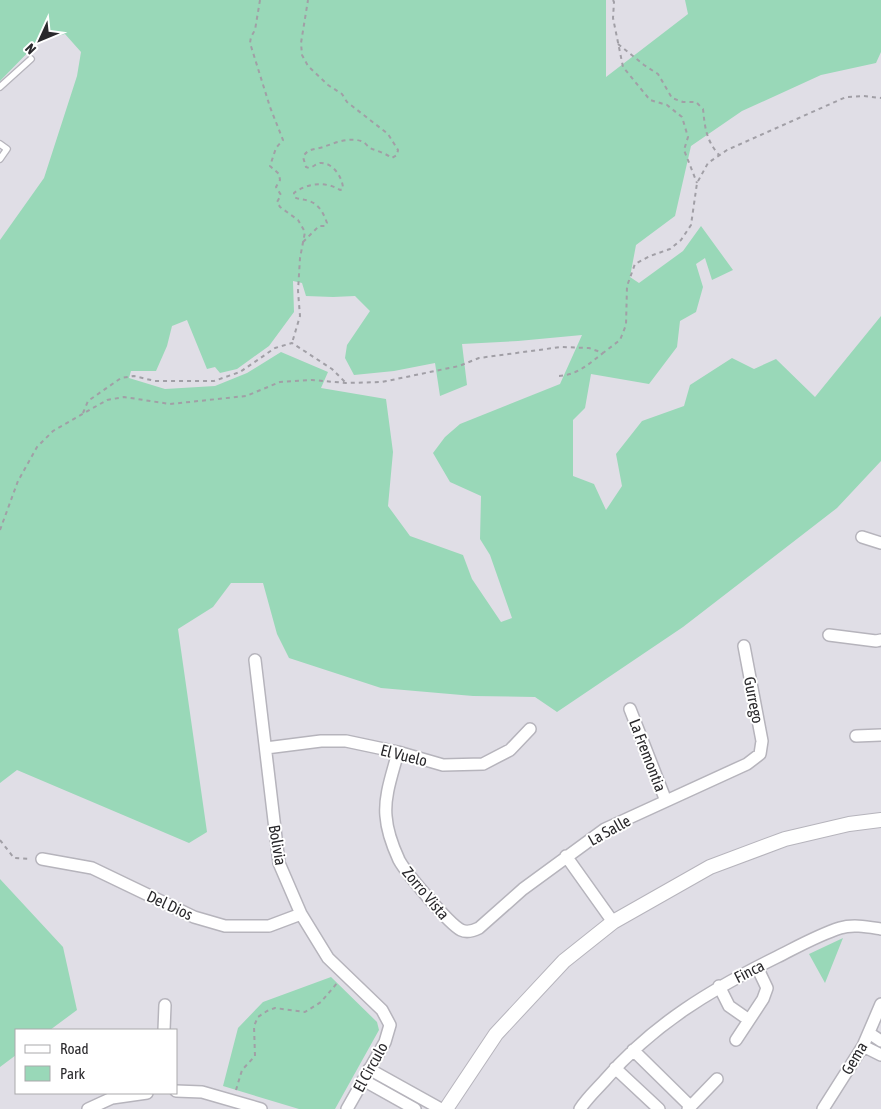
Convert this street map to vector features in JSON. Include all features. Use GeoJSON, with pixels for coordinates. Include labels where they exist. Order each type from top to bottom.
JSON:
{"type":"FeatureCollection","features":[{"type":"Feature","properties":{"kind":"street"},"geometry":{"type":"LineString","coordinates":[[862,537],[881,542]]}},
{"type":"Feature","properties":{"kind":"street"},"geometry":{"type":"LineString","coordinates":[[829,635],[881,640]]}},
{"type":"Feature","properties":{"kind":"street","name":"Gurrego"},"geometry":{"type":"LineString","coordinates":[[744,646],[762,741],[760,754]]}},
{"type":"Feature","properties":{"kind":"street","name":"Bolivia"},"geometry":{"type":"LineString","coordinates":[[255,660],[278,863],[301,914],[328,958],[382,1010],[390,1025]]}},
{"type":"Feature","properties":{"kind":"street","name":"La Fremontia"},"geometry":{"type":"LineString","coordinates":[[630,709],[666,801]]}},
{"type":"Feature","properties":{"kind":"street","name":"El Vuelo"},"geometry":{"type":"LineString","coordinates":[[266,748],[321,741],[346,741],[398,752],[442,765],[483,764],[510,750],[530,728]]}},
{"type":"Feature","properties":{"kind":"street"},"geometry":{"type":"LineString","coordinates":[[856,736],[881,735]]}},
{"type":"Feature","properties":{"kind":"street","name":"Zorro Vista"},"geometry":{"type":"LineString","coordinates":[[398,752],[387,799],[386,816],[390,837],[400,861],[414,881],[459,930],[473,931]]}},
{"type":"Feature","properties":{"kind":"street","name":"La Salle"},"geometry":{"type":"LineString","coordinates":[[473,931],[566,856],[605,829],[747,764],[760,754]]}},
{"type":"Feature","properties":{"kind":"street"},"geometry":{"type":"LineString","coordinates":[[446,1109],[496,1034],[564,961],[613,922],[710,867],[785,839],[849,824],[881,820]]}},
{"type":"Feature","properties":{"kind":"street"},"geometry":{"type":"LineString","coordinates":[[566,856],[613,922]]}},
{"type":"Feature","properties":{"kind":"street","name":"Del Dios"},"geometry":{"type":"LineString","coordinates":[[42,859],[92,868],[194,916],[225,926],[269,926],[301,914]]}},
{"type":"Feature","properties":{"kind":"street","name":"Finca"},"geometry":{"type":"LineString","coordinates":[[580,1109],[633,1050],[695,1001],[720,986],[841,928],[863,926],[881,929]]}},
{"type":"Feature","properties":{"kind":"street"},"geometry":{"type":"LineString","coordinates":[[736,1040],[764,999],[768,988],[757,967]]}},
{"type":"Feature","properties":{"kind":"street"},"geometry":{"type":"LineString","coordinates":[[720,986],[729,1006],[749,1020]]}},
{"type":"Feature","properties":{"kind":"street","name":"Gema"},"geometry":{"type":"LineString","coordinates":[[822,1109],[863,1046],[881,1004]]}},
{"type":"Feature","properties":{"kind":"street"},"geometry":{"type":"LineString","coordinates":[[164,1029],[165,1005]]}},
{"type":"Feature","properties":{"kind":"street","name":"El Circulo"},"geometry":{"type":"LineString","coordinates":[[347,1109],[385,1042],[390,1025]]}},
{"type":"Feature","properties":{"kind":"street"},"geometry":{"type":"LineString","coordinates":[[869,1033],[881,1041]]}},
{"type":"Feature","properties":{"kind":"street"},"geometry":{"type":"LineString","coordinates":[[863,1046],[881,1055]]}},
{"type":"Feature","properties":{"kind":"street"},"geometry":{"type":"LineString","coordinates":[[633,1050],[689,1107],[717,1079]]}},
{"type":"Feature","properties":{"kind":"street"},"geometry":{"type":"LineString","coordinates":[[616,1068],[658,1109]]}},
{"type":"Feature","properties":{"kind":"street"},"geometry":{"type":"LineString","coordinates":[[369,1069],[441,1109]]}},
{"type":"Feature","properties":{"kind":"street"},"geometry":{"type":"LineString","coordinates":[[363,1080],[415,1109]]}},
{"type":"Feature","properties":{"kind":"street"},"geometry":{"type":"LineString","coordinates":[[178,1091],[202,1092],[232,1105],[261,1109]]}},
{"type":"Feature","properties":{"kind":"street"},"geometry":{"type":"LineString","coordinates":[[88,1109],[112,1098],[141,1094]]}},
{"type":"Feature","properties":{"kind":"lane"},"geometry":{"type":"LineString","coordinates":[[0,87],[31,59]]}},
{"type":"Feature","properties":{"kind":"lane"},"geometry":{"type":"LineString","coordinates":[[0,144],[7,149],[0,159]]}},
{"type":"Feature","properties":{"kind":"path"},"geometry":{"type":"LineString","coordinates":[[260,0],[255,30],[250,43],[270,108],[283,140],[276,148],[270,166],[279,174],[280,180],[276,187],[281,195],[277,202],[280,207],[298,220],[305,232],[298,291],[300,316],[292,343]]}},
{"type":"Feature","properties":{"kind":"path"},"geometry":{"type":"LineString","coordinates":[[303,242],[319,226],[325,226],[327,223],[324,214],[317,206],[309,201],[300,201],[294,197],[294,193],[299,189],[320,184],[332,185],[340,190],[343,189],[339,175],[328,164],[321,163],[309,168],[306,167],[303,158],[310,149],[337,142],[362,141],[371,148],[392,158],[397,155],[398,150],[388,134],[347,102],[342,94],[328,85],[308,66],[302,55],[301,43],[308,0]]}},
{"type":"Feature","properties":{"kind":"path"},"geometry":{"type":"LineString","coordinates":[[613,0],[613,18],[623,67],[650,100],[667,106],[682,117],[688,137],[684,150],[697,183]]}},
{"type":"Feature","properties":{"kind":"path"},"geometry":{"type":"LineString","coordinates":[[617,44],[658,74],[672,98],[683,102],[696,102],[703,109],[705,130],[711,145],[719,155]]}},
{"type":"Feature","properties":{"kind":"path"},"geometry":{"type":"LineString","coordinates":[[560,376],[570,375],[585,367],[620,340],[626,325],[627,286],[635,264],[670,249],[681,240],[691,225],[697,183],[708,163],[719,155],[846,97],[864,96],[881,98]]}},
{"type":"Feature","properties":{"kind":"path"},"geometry":{"type":"LineString","coordinates":[[83,413],[88,401],[121,378],[134,376],[155,381],[214,381],[240,372],[275,348],[292,343],[332,369],[346,383]]}},
{"type":"Feature","properties":{"kind":"path"},"geometry":{"type":"LineString","coordinates":[[0,530],[18,481],[37,447],[53,431],[107,400],[124,396],[170,404],[246,396],[280,382],[312,380],[346,383],[382,382],[459,366],[479,358],[561,347],[589,348],[603,353]]}},
{"type":"Feature","properties":{"kind":"path"},"geometry":{"type":"LineString","coordinates":[[0,840],[14,858],[42,859]]}},
{"type":"Feature","properties":{"kind":"path"},"geometry":{"type":"LineString","coordinates":[[232,1105],[242,1070],[255,1056],[254,1026],[258,1018],[275,1008],[305,1012],[322,1002],[344,974]]}},
{"type":"Feature","properties":{"kind":"green space"},"geometry":{"type":"Polygon","coordinates":[[[0,0],[606,0],[606,77],[688,14],[685,0],[881,0],[881,52],[876,63],[821,75],[742,111],[691,146],[675,216],[636,245],[630,277],[639,283],[683,251],[701,226],[733,270],[712,280],[705,258],[696,264],[703,287],[696,312],[680,321],[677,347],[649,384],[591,374],[585,408],[573,420],[573,476],[594,484],[606,510],[622,486],[616,454],[642,421],[684,406],[690,385],[732,358],[754,369],[776,359],[815,397],[881,316],[881,461],[837,508],[683,627],[557,712],[535,697],[473,696],[381,688],[289,658],[277,634],[263,583],[231,583],[213,607],[178,629],[207,832],[189,843],[17,770],[0,783],[0,240],[44,178],[77,76],[81,52],[65,34],[39,41],[0,81],[0,0]],[[293,281],[294,312],[269,346],[237,369],[220,373],[215,367],[207,369],[187,320],[172,326],[167,346],[156,371],[131,371],[129,378],[165,389],[215,386],[247,373],[281,352],[328,372],[321,388],[386,399],[393,452],[388,506],[410,536],[463,555],[472,579],[501,622],[512,618],[490,555],[480,539],[481,496],[450,482],[433,453],[445,437],[460,424],[560,384],[582,335],[462,344],[467,385],[440,396],[435,363],[394,371],[354,375],[345,358],[347,345],[370,311],[355,296],[306,296],[302,283],[293,281]]]}},
{"type":"Feature","properties":{"kind":"green space"},"geometry":{"type":"Polygon","coordinates":[[[0,879],[63,947],[77,1010],[51,1029],[15,1029],[15,1056],[0,1067],[0,879]]]}},
{"type":"Feature","properties":{"kind":"green space"},"geometry":{"type":"Polygon","coordinates":[[[843,938],[825,983],[809,954],[843,938]]]}},
{"type":"Feature","properties":{"kind":"green space"},"geometry":{"type":"Polygon","coordinates":[[[331,977],[377,1022],[379,1030],[335,1109],[299,1109],[223,1086],[238,1028],[263,1002],[331,977]]]}}]}
